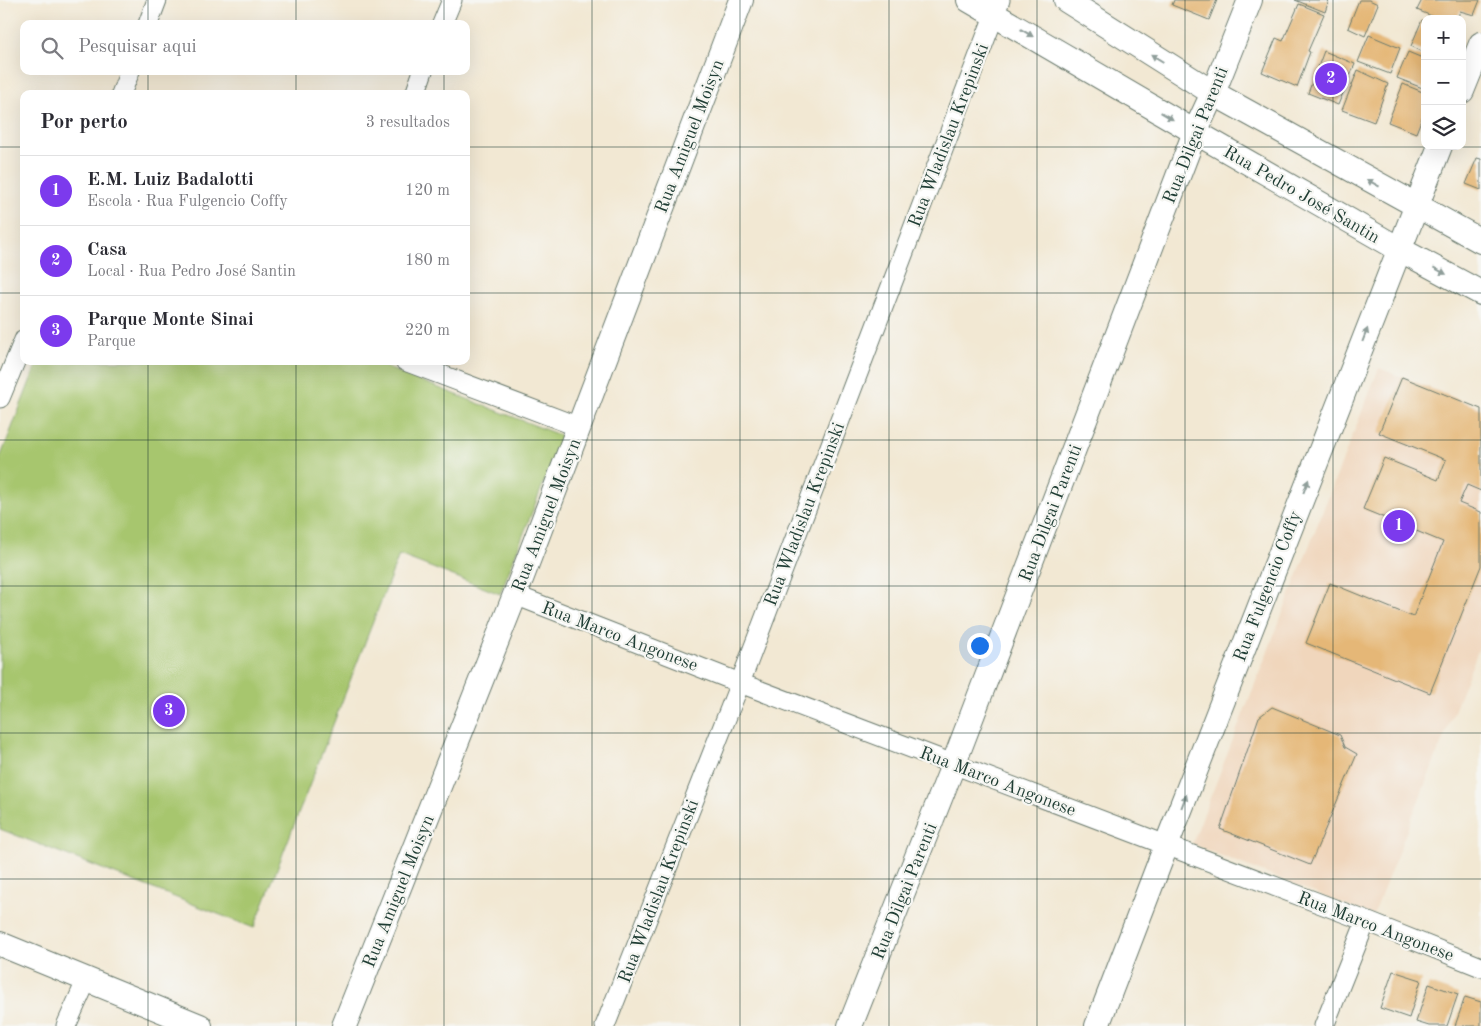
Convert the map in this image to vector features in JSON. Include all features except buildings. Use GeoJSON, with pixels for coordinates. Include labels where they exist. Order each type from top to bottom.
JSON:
{"type":"FeatureCollection","features":[{"type":"Feature","properties":{"kind":"street"},"geometry":{"type":"LineString","coordinates":[[150,20],[157,0]]}},
{"type":"Feature","properties":{"kind":"street"},"geometry":{"type":"LineString","coordinates":[[444,20],[452,0]]}},
{"type":"Feature","properties":{"kind":"street","name":"Rua Amiguel Moisyn"},"geometry":{"type":"LineString","coordinates":[[344,1026],[516,595],[741,0]]}},
{"type":"Feature","properties":{"kind":"street","name":"Rua Pedro José Santin"},"geometry":{"type":"LineString","coordinates":[[970,0],[998,7],[1194,132],[1399,249],[1481,293]]}},
{"type":"Feature","properties":{"kind":"street"},"geometry":{"type":"LineString","coordinates":[[1066,0],[1213,93],[1481,241]]}},
{"type":"Feature","properties":{"kind":"street","name":"Rua Dilgai Parenti"},"geometry":{"type":"LineString","coordinates":[[850,1026],[954,764],[1194,132],[1213,93],[1250,0]]}},
{"type":"Feature","properties":{"kind":"street","name":"Rua Wladislau Krepinski"},"geometry":{"type":"LineString","coordinates":[[605,1026],[740,683],[998,7]]}},
{"type":"Feature","properties":{"kind":"street"},"geometry":{"type":"LineString","coordinates":[[1466,81],[1481,44]]}},
{"type":"Feature","properties":{"kind":"street"},"geometry":{"type":"LineString","coordinates":[[123,90],[128,75]]}},
{"type":"Feature","properties":{"kind":"street"},"geometry":{"type":"LineString","coordinates":[[416,90],[422,75]]}},
{"type":"Feature","properties":{"kind":"street","name":"Rua Fulgencio Coffy"},"geometry":{"type":"LineString","coordinates":[[1097,1026],[1438,150]]}},
{"type":"Feature","properties":{"kind":"street"},"geometry":{"type":"LineString","coordinates":[[2,388],[20,349]]}},
{"type":"Feature","properties":{"kind":"street"},"geometry":{"type":"LineString","coordinates":[[416,365],[579,427]]}},
{"type":"Feature","properties":{"kind":"street","name":"Rua Marco Angonese"},"geometry":{"type":"LineString","coordinates":[[516,595],[740,683],[1366,921],[1481,967]]}},
{"type":"Feature","properties":{"kind":"street"},"geometry":{"type":"LineString","coordinates":[[1324,1026],[1366,921]]}},
{"type":"Feature","properties":{"kind":"street"},"geometry":{"type":"LineString","coordinates":[[0,944],[200,1026]]}},
{"type":"Feature","properties":{"kind":"street"},"geometry":{"type":"LineString","coordinates":[[66,1026],[87,979]]}},
{"type":"Feature","properties":{"kind":"shaded area"},"geometry":{"type":"Polygon","coordinates":[[[1379,368],[1481,408],[1481,643],[1373,916],[1192,844],[1379,368]]]}},
{"type":"Feature","properties":{"kind":"green space"},"geometry":{"type":"Polygon","coordinates":[[[36,365],[380,365],[562,436],[500,594],[399,555],[254,928],[0,829],[0,458],[36,365]]]}},
{"type":"Feature","properties":{"kind":"place","name":"Casa"},"geometry":{"type":"Point","coordinates":[1331,79]}},
{"type":"Feature","properties":{"kind":"place","name":"E.M. Luiz Badalotti"},"geometry":{"type":"Point","coordinates":[1399,526]}},
{"type":"Feature","properties":{"kind":"place","name":"Parque Monte Sinai"},"geometry":{"type":"Point","coordinates":[169,711]}}]}
